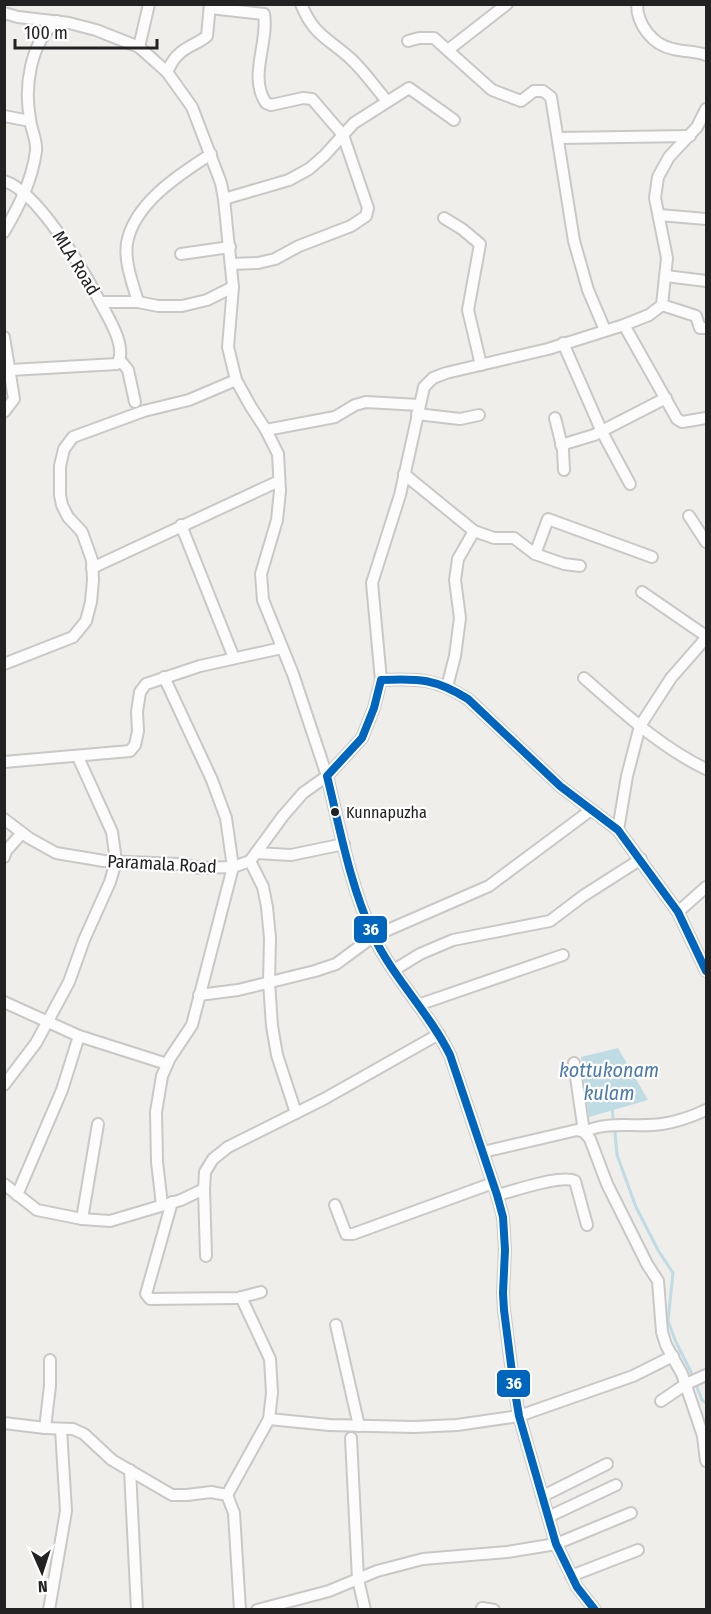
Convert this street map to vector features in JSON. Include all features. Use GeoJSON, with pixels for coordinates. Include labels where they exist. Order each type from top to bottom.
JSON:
{"type":"FeatureCollection","features":[{"type":"Feature","properties":{"kind":"street"},"geometry":{"type":"LineString","coordinates":[[18,17],[20,4]]}},
{"type":"Feature","properties":{"kind":"street"},"geometry":{"type":"LineString","coordinates":[[139,47],[149,4]]}},
{"type":"Feature","properties":{"kind":"street"},"geometry":{"type":"LineString","coordinates":[[301,4],[308,21],[320,36],[349,57],[387,101]]}},
{"type":"Feature","properties":{"kind":"street"},"geometry":{"type":"LineString","coordinates":[[448,50],[507,4]]}},
{"type":"Feature","properties":{"kind":"street"},"geometry":{"type":"LineString","coordinates":[[638,4],[639,20],[657,41],[674,49],[706,55]]}},
{"type":"Feature","properties":{"kind":"street"},"geometry":{"type":"LineString","coordinates":[[167,72],[177,55],[199,44],[207,36],[210,6],[264,14],[259,61],[262,98],[271,105],[303,98],[312,99],[343,135],[366,198],[368,208],[366,216],[351,226],[299,246],[275,259],[258,263],[232,264]]}},
{"type":"Feature","properties":{"kind":"street"},"geometry":{"type":"LineString","coordinates":[[4,12],[18,17],[57,21],[96,30],[139,47],[167,72],[192,107],[211,154],[221,183],[232,264],[233,287],[228,347],[236,380],[278,454],[279,481],[276,520],[261,574],[263,600],[327,776],[355,886],[374,936],[394,970],[439,1034],[450,1055],[483,1152],[503,1217],[506,1250],[504,1310],[519,1416],[556,1544],[577,1587],[595,1610]]}},
{"type":"Feature","properties":{"kind":"street"},"geometry":{"type":"LineString","coordinates":[[4,232],[25,195],[36,150],[27,101],[32,64],[40,39],[57,21]]}},
{"type":"Feature","properties":{"kind":"street"},"geometry":{"type":"LineString","coordinates":[[408,41],[434,38],[492,90],[507,97],[520,101],[534,91],[543,91],[551,97],[574,241],[588,290],[605,330]]}},
{"type":"Feature","properties":{"kind":"street"},"geometry":{"type":"LineString","coordinates":[[224,199],[289,180],[309,170],[354,123],[409,88],[454,120]]}},
{"type":"Feature","properties":{"kind":"street"},"geometry":{"type":"LineString","coordinates":[[253,857],[303,793],[327,776],[362,738],[374,708],[381,680],[372,583],[394,515],[424,387],[433,378],[549,349],[624,325],[649,315],[662,304],[668,258],[655,198],[658,177],[669,157],[697,127],[706,109]]}},
{"type":"Feature","properties":{"kind":"street"},"geometry":{"type":"LineString","coordinates":[[4,116],[30,122]]}},
{"type":"Feature","properties":{"kind":"street"},"geometry":{"type":"LineString","coordinates":[[558,138],[690,136]]}},
{"type":"Feature","properties":{"kind":"street"},"geometry":{"type":"LineString","coordinates":[[138,302],[127,263],[127,243],[133,228],[153,198],[179,175],[211,154]]}},
{"type":"Feature","properties":{"kind":"street","name":"MLA Road"},"geometry":{"type":"LineString","coordinates":[[4,181],[16,185],[52,224],[100,302],[138,302],[158,306],[182,306],[207,300],[233,287]]}},
{"type":"Feature","properties":{"kind":"street"},"geometry":{"type":"LineString","coordinates":[[658,215],[706,219]]}},
{"type":"Feature","properties":{"kind":"street"},"geometry":{"type":"LineString","coordinates":[[444,218],[480,244],[468,309],[480,365]]}},
{"type":"Feature","properties":{"kind":"street"},"geometry":{"type":"LineString","coordinates":[[181,254],[230,247]]}},
{"type":"Feature","properties":{"kind":"street"},"geometry":{"type":"LineString","coordinates":[[666,276],[706,281]]}},
{"type":"Feature","properties":{"kind":"street"},"geometry":{"type":"LineString","coordinates":[[100,302],[115,330],[120,360],[128,370],[135,402]]}},
{"type":"Feature","properties":{"kind":"street"},"geometry":{"type":"LineString","coordinates":[[662,304],[693,314],[700,328],[706,328]]}},
{"type":"Feature","properties":{"kind":"street"},"geometry":{"type":"LineString","coordinates":[[624,325],[677,418],[682,422],[706,418]]}},
{"type":"Feature","properties":{"kind":"street"},"geometry":{"type":"LineString","coordinates":[[4,337],[14,399],[4,412]]}},
{"type":"Feature","properties":{"kind":"street"},"geometry":{"type":"LineString","coordinates":[[563,343],[602,432],[630,484]]}},
{"type":"Feature","properties":{"kind":"street"},"geometry":{"type":"LineString","coordinates":[[10,370],[117,364],[120,360]]}},
{"type":"Feature","properties":{"kind":"street"},"geometry":{"type":"LineString","coordinates":[[4,664],[73,638],[86,621],[91,602],[92,568],[82,532],[68,517],[62,506],[60,466],[64,449],[74,437],[144,411],[189,400],[236,380]]}},
{"type":"Feature","properties":{"kind":"street"},"geometry":{"type":"LineString","coordinates":[[561,445],[602,432],[666,398]]}},
{"type":"Feature","properties":{"kind":"street"},"geometry":{"type":"LineString","coordinates":[[266,430],[336,417],[355,405],[366,402],[460,419],[479,415]]}},
{"type":"Feature","properties":{"kind":"street"},"geometry":{"type":"LineString","coordinates":[[555,418],[564,470]]}},
{"type":"Feature","properties":{"kind":"street"},"geometry":{"type":"LineString","coordinates":[[404,474],[474,531],[494,538],[514,538],[535,554],[564,564],[580,566]]}},
{"type":"Feature","properties":{"kind":"street"},"geometry":{"type":"LineString","coordinates":[[92,568],[279,481]]}},
{"type":"Feature","properties":{"kind":"street"},"geometry":{"type":"LineString","coordinates":[[689,516],[706,542]]}},
{"type":"Feature","properties":{"kind":"street"},"geometry":{"type":"LineString","coordinates":[[535,554],[548,519],[652,557]]}},
{"type":"Feature","properties":{"kind":"street"},"geometry":{"type":"LineString","coordinates":[[181,525],[234,658]]}},
{"type":"Feature","properties":{"kind":"street"},"geometry":{"type":"LineString","coordinates":[[447,687],[455,656],[460,618],[455,580],[458,559],[474,531]]}},
{"type":"Feature","properties":{"kind":"street"},"geometry":{"type":"LineString","coordinates":[[618,830],[627,776],[640,726],[671,678],[706,637],[642,592]]}},
{"type":"Feature","properties":{"kind":"street"},"geometry":{"type":"LineString","coordinates":[[4,762],[130,751],[135,745],[138,731],[137,712],[140,692],[146,684],[234,658],[282,648]]}},
{"type":"Feature","properties":{"kind":"street"},"geometry":{"type":"LineString","coordinates":[[164,677],[216,789],[226,818],[233,867],[192,1025],[162,1076],[156,1112],[157,1162],[167,1203],[146,1294],[150,1299],[160,1299],[241,1297],[261,1292]]}},
{"type":"Feature","properties":{"kind":"street"},"geometry":{"type":"LineString","coordinates":[[381,680],[405,678],[434,681],[468,699],[560,786],[618,830],[678,912],[706,971]]}},
{"type":"Feature","properties":{"kind":"street"},"geometry":{"type":"LineString","coordinates":[[584,678],[666,746],[706,769]]}},
{"type":"Feature","properties":{"kind":"street"},"geometry":{"type":"LineString","coordinates":[[4,1085],[36,1043],[69,982],[84,940],[110,882],[116,861],[112,832],[78,756]]}},
{"type":"Feature","properties":{"kind":"street"},"geometry":{"type":"LineString","coordinates":[[200,995],[238,990],[336,964],[374,936],[489,886],[591,810]]}},
{"type":"Feature","properties":{"kind":"street","name":"Paramala Road"},"geometry":{"type":"LineString","coordinates":[[4,819],[56,853],[104,861],[179,864],[200,868],[233,867],[253,857]]}},
{"type":"Feature","properties":{"kind":"street"},"geometry":{"type":"LineString","coordinates":[[4,857],[6,851],[22,832]]}},
{"type":"Feature","properties":{"kind":"street"},"geometry":{"type":"LineString","coordinates":[[253,857],[291,855],[344,844]]}},
{"type":"Feature","properties":{"kind":"street"},"geometry":{"type":"LineString","coordinates":[[253,857],[267,907],[272,1026],[277,1055],[296,1113]]}},
{"type":"Feature","properties":{"kind":"street"},"geometry":{"type":"LineString","coordinates":[[394,970],[420,954],[453,940],[550,921],[582,896],[641,859]]}},
{"type":"Feature","properties":{"kind":"street"},"geometry":{"type":"LineString","coordinates":[[678,912],[706,887]]}},
{"type":"Feature","properties":{"kind":"street"},"geometry":{"type":"LineString","coordinates":[[418,1005],[563,955]]}},
{"type":"Feature","properties":{"kind":"street"},"geometry":{"type":"LineString","coordinates":[[4,1002],[79,1036],[167,1064]]}},
{"type":"Feature","properties":{"kind":"street"},"geometry":{"type":"LineString","coordinates":[[206,1256],[205,1172],[213,1159],[228,1147],[296,1113],[439,1034]]}},
{"type":"Feature","properties":{"kind":"street"},"geometry":{"type":"LineString","coordinates":[[17,1195],[62,1090],[79,1036]]}},
{"type":"Feature","properties":{"kind":"street"},"geometry":{"type":"LineString","coordinates":[[574,1063],[584,1132],[590,1139],[607,1184],[647,1264],[658,1281],[662,1332],[666,1345],[686,1384],[703,1436],[706,1461]]}},
{"type":"Feature","properties":{"kind":"street"},"geometry":{"type":"LineString","coordinates":[[483,1152],[577,1130],[584,1132],[595,1126],[663,1124],[704,1111],[706,1124]]}},
{"type":"Feature","properties":{"kind":"street"},"geometry":{"type":"LineString","coordinates":[[82,1219],[98,1124]]}},
{"type":"Feature","properties":{"kind":"street"},"geometry":{"type":"LineString","coordinates":[[497,1195],[556,1180],[571,1179],[575,1181],[587,1225]]}},
{"type":"Feature","properties":{"kind":"street"},"geometry":{"type":"LineString","coordinates":[[335,1205],[346,1234],[353,1234],[493,1183]]}},
{"type":"Feature","properties":{"kind":"street"},"geometry":{"type":"LineString","coordinates":[[4,1184],[37,1210],[82,1219],[110,1221],[204,1189]]}},
{"type":"Feature","properties":{"kind":"street"},"geometry":{"type":"LineString","coordinates":[[227,1495],[269,1419],[272,1394],[270,1359],[241,1297]]}},
{"type":"Feature","properties":{"kind":"street"},"geometry":{"type":"LineString","coordinates":[[336,1325],[359,1426]]}},
{"type":"Feature","properties":{"kind":"street"},"geometry":{"type":"LineString","coordinates":[[269,1419],[359,1426],[457,1425],[519,1416],[633,1376],[673,1356]]}},
{"type":"Feature","properties":{"kind":"street"},"geometry":{"type":"LineString","coordinates":[[45,1428],[50,1386],[50,1360]]}},
{"type":"Feature","properties":{"kind":"street"},"geometry":{"type":"LineString","coordinates":[[661,1401],[686,1384],[706,1375]]}},
{"type":"Feature","properties":{"kind":"street"},"geometry":{"type":"LineString","coordinates":[[4,1423],[73,1429],[84,1434],[112,1460],[172,1495],[211,1492],[227,1495]]}},
{"type":"Feature","properties":{"kind":"street"},"geometry":{"type":"LineString","coordinates":[[49,1610],[66,1511],[61,1429]]}},
{"type":"Feature","properties":{"kind":"street"},"geometry":{"type":"LineString","coordinates":[[351,1438],[358,1579],[364,1610]]}},
{"type":"Feature","properties":{"kind":"street"},"geometry":{"type":"LineString","coordinates":[[543,1496],[607,1464]]}},
{"type":"Feature","properties":{"kind":"street"},"geometry":{"type":"LineString","coordinates":[[130,1470],[137,1610]]}},
{"type":"Feature","properties":{"kind":"street"},"geometry":{"type":"LineString","coordinates":[[548,1517],[616,1485]]}},
{"type":"Feature","properties":{"kind":"street"},"geometry":{"type":"LineString","coordinates":[[227,1495],[234,1513],[240,1610]]}},
{"type":"Feature","properties":{"kind":"street"},"geometry":{"type":"LineString","coordinates":[[257,1610],[329,1592],[377,1571],[423,1559],[507,1552],[556,1544],[631,1513]]}},
{"type":"Feature","properties":{"kind":"street"},"geometry":{"type":"LineString","coordinates":[[571,1576],[638,1550]]}},
{"type":"Feature","properties":{"kind":"water","name":"kottukonam kulam"},"geometry":{"type":"Polygon","coordinates":[[[618,1048],[648,1100],[589,1117],[581,1057],[618,1048]]]}},
{"type":"Feature","properties":{"kind":"waterway"},"geometry":{"type":"LineString","coordinates":[[612,1107],[613,1117]]}},
{"type":"Feature","properties":{"kind":"waterway"},"geometry":{"type":"LineString","coordinates":[[615,1133],[617,1155],[636,1207],[658,1250],[673,1273],[668,1321],[702,1400],[706,1403]]}},
{"type":"Feature","properties":{"kind":"transit line","name":"36"},"geometry":{"type":"LineString","coordinates":[[595,1610],[577,1587],[556,1544],[519,1416],[504,1310],[503,1217],[497,1195],[450,1055],[432,1024],[381,951],[365,916],[346,857],[327,776],[362,738],[374,708],[381,680],[427,681],[457,692],[468,699],[560,786],[618,830],[678,912],[706,971]]}},
{"type":"Feature","properties":{"kind":"place","name":"Kunnapuzha"},"geometry":{"type":"Point","coordinates":[335,812]}}]}
